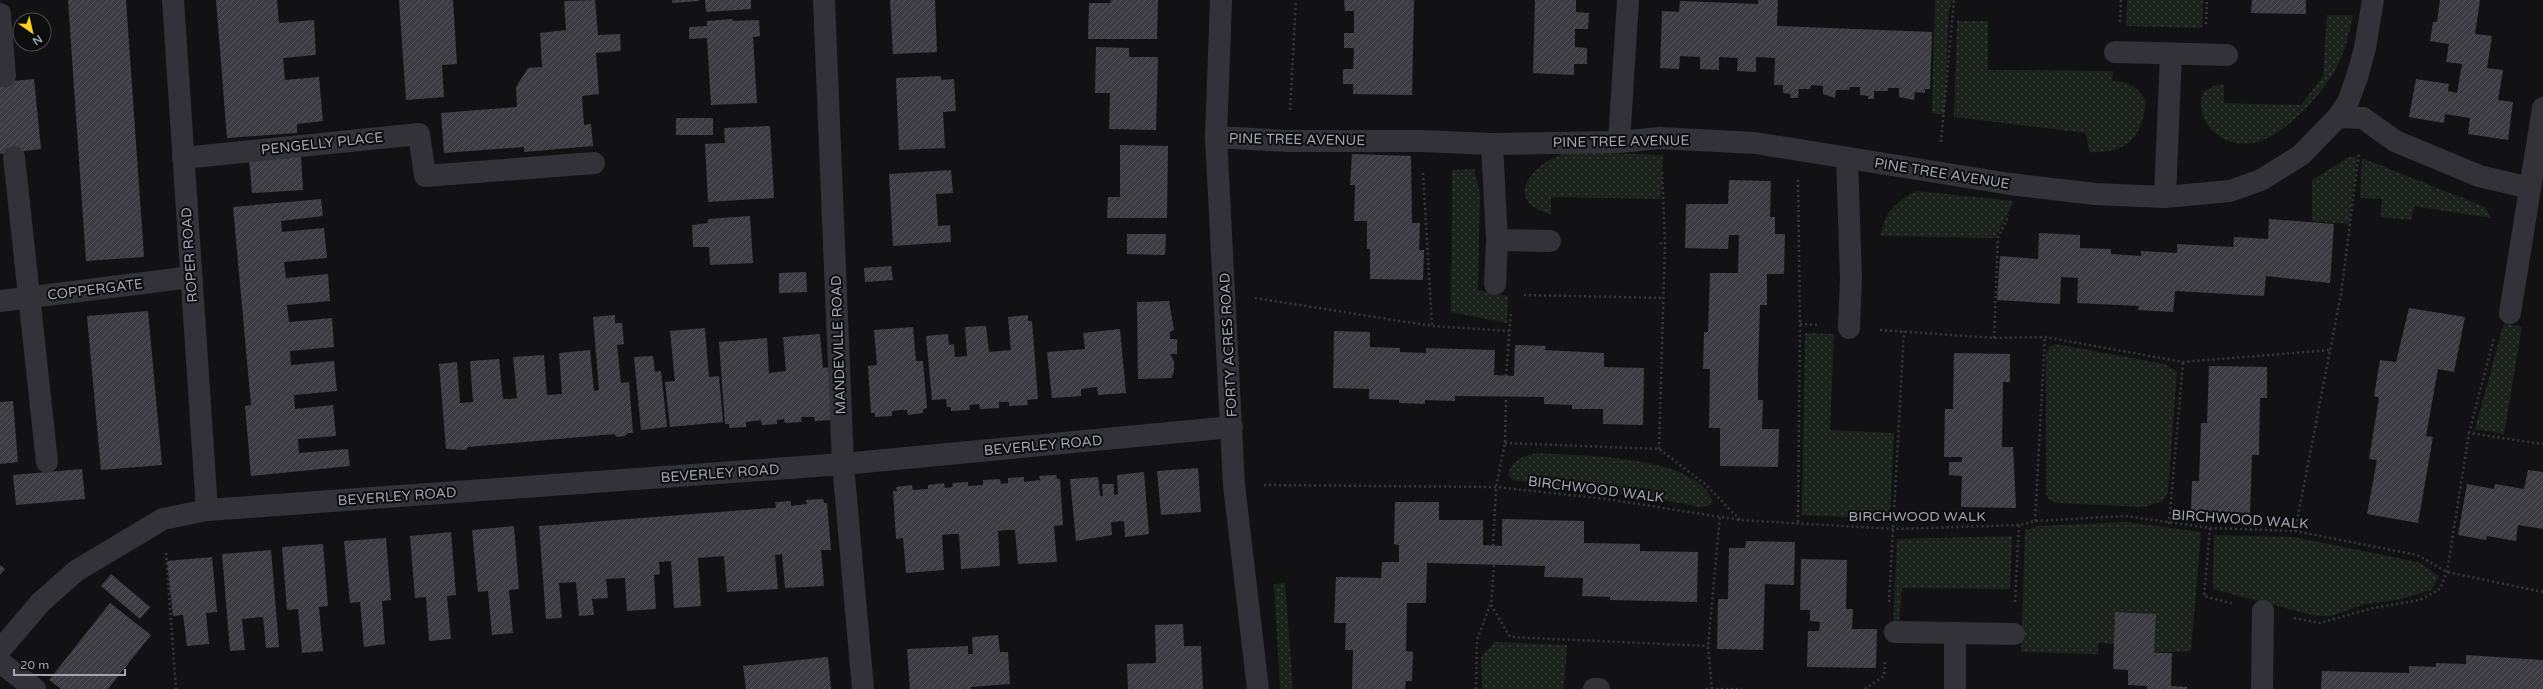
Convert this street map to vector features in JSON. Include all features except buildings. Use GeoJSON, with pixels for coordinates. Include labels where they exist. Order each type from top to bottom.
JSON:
{"type":"FeatureCollection","features":[{"type":"Feature","properties":{"kind":"street","name":"ROPER ROAD"},"geometry":{"type":"LineString","coordinates":[[173,0],[182,158],[207,510]]}},
{"type":"Feature","properties":{"kind":"street","name":"MANDEVILLE ROAD"},"geometry":{"type":"LineString","coordinates":[[824,0],[843,464],[863,689]]}},
{"type":"Feature","properties":{"kind":"street","name":"FORTY ACRES ROAD"},"geometry":{"type":"LineString","coordinates":[[1221,0],[1216,137],[1234,485],[1258,689]]}},
{"type":"Feature","properties":{"kind":"street"},"geometry":{"type":"LineString","coordinates":[[1619,142],[1628,0]]}},
{"type":"Feature","properties":{"kind":"street","name":"PINE TREE AVENUE"},"geometry":{"type":"LineString","coordinates":[[1216,137],[1288,141],[1421,141],[1492,144],[1619,142],[1660,138],[1755,143],[2010,184],[2094,194],[2165,197],[2230,191],[2261,180],[2301,155],[2338,117],[2348,102],[2357,77],[2365,48],[2373,0]]}},
{"type":"Feature","properties":{"kind":"street"},"geometry":{"type":"LineString","coordinates":[[0,14],[5,76]]}},
{"type":"Feature","properties":{"kind":"street"},"geometry":{"type":"LineString","coordinates":[[2115,52],[2227,55]]}},
{"type":"Feature","properties":{"kind":"street"},"geometry":{"type":"LineString","coordinates":[[2165,197],[2171,54]]}},
{"type":"Feature","properties":{"kind":"street"},"geometry":{"type":"LineString","coordinates":[[2510,313],[2543,108]]}},
{"type":"Feature","properties":{"kind":"street"},"geometry":{"type":"LineString","coordinates":[[2338,117],[2363,118],[2395,140],[2472,173],[2530,188]]}},
{"type":"Feature","properties":{"kind":"street","name":"PENGELLY PLACE"},"geometry":{"type":"LineString","coordinates":[[182,158],[419,134],[425,176],[594,163]]}},
{"type":"Feature","properties":{"kind":"street"},"geometry":{"type":"LineString","coordinates":[[1492,144],[1497,240],[1504,289]]}},
{"type":"Feature","properties":{"kind":"street"},"geometry":{"type":"LineString","coordinates":[[14,157],[47,462]]}},
{"type":"Feature","properties":{"kind":"street"},"geometry":{"type":"LineString","coordinates":[[1848,158],[1851,279],[1848,328]]}},
{"type":"Feature","properties":{"kind":"street"},"geometry":{"type":"LineString","coordinates":[[1497,240],[1550,241]]}},
{"type":"Feature","properties":{"kind":"street","name":"COPPERGATE"},"geometry":{"type":"LineString","coordinates":[[0,301],[191,277]]}},
{"type":"Feature","properties":{"kind":"street","name":"BEVERLEY ROAD"},"geometry":{"type":"LineString","coordinates":[[0,650],[40,603],[76,571],[163,519],[207,510],[843,464],[1232,427]]}},
{"type":"Feature","properties":{"kind":"street"},"geometry":{"type":"LineString","coordinates":[[2262,689],[2263,611]]}},
{"type":"Feature","properties":{"kind":"street"},"geometry":{"type":"LineString","coordinates":[[1895,632],[2014,634]]}},
{"type":"Feature","properties":{"kind":"street"},"geometry":{"type":"LineString","coordinates":[[1955,633],[1955,689]]}},
{"type":"Feature","properties":{"kind":"street"},"geometry":{"type":"LineString","coordinates":[[0,662],[35,689]]}},
{"type":"Feature","properties":{"kind":"street"},"geometry":{"type":"LineString","coordinates":[[1594,689],[1599,689]]}},
{"type":"Feature","properties":{"kind":"path"},"geometry":{"type":"LineString","coordinates":[[1288,141],[1296,0]]}},
{"type":"Feature","properties":{"kind":"path"},"geometry":{"type":"LineString","coordinates":[[1938,172],[1954,0]]}},
{"type":"Feature","properties":{"kind":"path"},"geometry":{"type":"LineString","coordinates":[[2206,27],[2207,0]]}},
{"type":"Feature","properties":{"kind":"path"},"geometry":{"type":"LineString","coordinates":[[2295,531],[2341,294],[2363,118]]}},
{"type":"Feature","properties":{"kind":"path"},"geometry":{"type":"LineString","coordinates":[[1659,449],[1665,244],[1660,138]]}},
{"type":"Feature","properties":{"kind":"path"},"geometry":{"type":"LineString","coordinates":[[1421,141],[1432,326]]}},
{"type":"Feature","properties":{"kind":"path"},"geometry":{"type":"LineString","coordinates":[[1797,150],[1800,324],[1798,523]]}},
{"type":"Feature","properties":{"kind":"path"},"geometry":{"type":"LineString","coordinates":[[1994,338],[1998,236],[2017,202],[2010,184]]}},
{"type":"Feature","properties":{"kind":"path"},"geometry":{"type":"LineString","coordinates":[[1660,243],[1665,244]]}},
{"type":"Feature","properties":{"kind":"path"},"geometry":{"type":"LineString","coordinates":[[1506,376],[1509,331],[1504,289],[1664,298]]}},
{"type":"Feature","properties":{"kind":"path"},"geometry":{"type":"LineString","coordinates":[[1225,294],[1432,326],[1509,331]]}},
{"type":"Feature","properties":{"kind":"path"},"geometry":{"type":"LineString","coordinates":[[2210,528],[2204,596],[2263,611],[2320,623],[2373,608],[2400,605],[2432,595],[2440,589],[2446,572],[2469,433],[2497,326],[2510,313]]}},
{"type":"Feature","properties":{"kind":"path"},"geometry":{"type":"LineString","coordinates":[[1800,324],[1994,338],[2045,337],[2183,362],[2331,350]]}},
{"type":"Feature","properties":{"kind":"path"},"geometry":{"type":"LineString","coordinates":[[1889,608],[1904,331]]}},
{"type":"Feature","properties":{"kind":"path"},"geometry":{"type":"LineString","coordinates":[[2035,521],[2045,337]]}},
{"type":"Feature","properties":{"kind":"path"},"geometry":{"type":"LineString","coordinates":[[2169,524],[2183,362]]}},
{"type":"Feature","properties":{"kind":"path"},"geometry":{"type":"LineString","coordinates":[[1493,546],[1496,487],[1505,443],[1506,397]]}},
{"type":"Feature","properties":{"kind":"path"},"geometry":{"type":"LineString","coordinates":[[2469,433],[2543,444]]}},
{"type":"Feature","properties":{"kind":"path"},"geometry":{"type":"LineString","coordinates":[[1505,443],[1659,449],[1705,484],[1740,520]]}},
{"type":"Feature","properties":{"kind":"path","name":"BIRCHWOOD WALK"},"geometry":{"type":"LineString","coordinates":[[1234,485],[1496,487],[1606,499],[1740,520],[1894,529],[2019,525],[2035,521],[2125,516],[2169,524],[2210,528],[2295,531],[2417,555],[2446,572],[2543,592]]}},
{"type":"Feature","properties":{"kind":"path"},"geometry":{"type":"LineString","coordinates":[[1712,688],[1708,646],[1720,516]]}},
{"type":"Feature","properties":{"kind":"path"},"geometry":{"type":"LineString","coordinates":[[163,519],[176,689]]}},
{"type":"Feature","properties":{"kind":"path"},"geometry":{"type":"LineString","coordinates":[[2014,634],[2019,525]]}},
{"type":"Feature","properties":{"kind":"path"},"geometry":{"type":"LineString","coordinates":[[1476,689],[1477,640],[1490,605],[1494,565]]}},
{"type":"Feature","properties":{"kind":"path"},"geometry":{"type":"LineString","coordinates":[[1490,605],[1510,636],[1708,646]]}},
{"type":"Feature","properties":{"kind":"path"},"geometry":{"type":"LineString","coordinates":[[1865,689],[1884,676],[1886,654]]}},
{"type":"Feature","properties":{"kind":"path"},"geometry":{"type":"LineString","coordinates":[[1706,689],[1742,689]]}},
{"type":"Feature","properties":{"kind":"shaded area"},"geometry":{"type":"Polygon","coordinates":[[[1935,0],[1952,0],[1949,11],[1944,115],[1932,113],[1935,0]]]}},
{"type":"Feature","properties":{"kind":"shaded area"},"geometry":{"type":"Polygon","coordinates":[[[2127,0],[2203,0],[2202,28],[2126,26],[2127,0]]]}},
{"type":"Feature","properties":{"kind":"shaded area"},"geometry":{"type":"Polygon","coordinates":[[[2327,15],[2353,15],[2346,45],[2334,73],[2326,85],[2305,109],[2281,130],[2258,142],[2246,144],[2234,143],[2215,133],[2208,125],[2203,115],[2201,104],[2203,92],[2214,86],[2224,84],[2224,103],[2301,105],[2323,76],[2327,15]]]}},
{"type":"Feature","properties":{"kind":"shaded area"},"geometry":{"type":"Polygon","coordinates":[[[1957,21],[1988,21],[1988,70],[2113,71],[2112,81],[2123,82],[2136,88],[2146,101],[2141,125],[2136,134],[2130,142],[2122,147],[2102,152],[2089,152],[2086,133],[1954,117],[1957,21]]]}},
{"type":"Feature","properties":{"kind":"shaded area"},"geometry":{"type":"Polygon","coordinates":[[[1572,152],[1663,155],[1661,199],[1551,197],[1551,214],[1535,208],[1527,200],[1525,190],[1528,180],[1536,170],[1546,162],[1559,155],[1572,152]]]}},
{"type":"Feature","properties":{"kind":"shaded area"},"geometry":{"type":"Polygon","coordinates":[[[2349,157],[2357,157],[2349,224],[2312,221],[2312,180],[2349,157]]]}},
{"type":"Feature","properties":{"kind":"shaded area"},"geometry":{"type":"Polygon","coordinates":[[[2362,158],[2485,207],[2491,218],[2414,206],[2411,220],[2381,217],[2382,199],[2360,198],[2362,158]]]}},
{"type":"Feature","properties":{"kind":"shaded area"},"geometry":{"type":"Polygon","coordinates":[[[1474,169],[1480,194],[1478,290],[1508,296],[1507,323],[1451,312],[1452,170],[1474,169]]]}},
{"type":"Feature","properties":{"kind":"shaded area"},"geometry":{"type":"Polygon","coordinates":[[[1917,191],[2014,201],[1995,238],[1881,236],[1882,228],[1892,208],[1897,203],[1917,191]]]}},
{"type":"Feature","properties":{"kind":"shaded area"},"geometry":{"type":"Polygon","coordinates":[[[2504,323],[2522,327],[2504,434],[2475,429],[2504,323]]]}},
{"type":"Feature","properties":{"kind":"shaded area"},"geometry":{"type":"Polygon","coordinates":[[[1805,333],[1834,334],[1830,430],[1894,433],[1890,519],[1802,515],[1805,333]]]}},
{"type":"Feature","properties":{"kind":"shaded area"},"geometry":{"type":"Polygon","coordinates":[[[2056,344],[2165,364],[2177,372],[2168,493],[2162,501],[2144,507],[2057,503],[2050,500],[2046,495],[2046,354],[2049,347],[2056,344]]]}},
{"type":"Feature","properties":{"kind":"shaded area"},"geometry":{"type":"Polygon","coordinates":[[[1536,453],[1605,457],[1633,460],[1660,466],[1683,474],[1701,485],[1712,500],[1710,505],[1700,507],[1653,498],[1513,480],[1508,475],[1512,466],[1518,460],[1536,453]]]}},
{"type":"Feature","properties":{"kind":"shaded area"},"geometry":{"type":"Polygon","coordinates":[[[2127,522],[2201,532],[2191,651],[2154,653],[2156,614],[2115,612],[2114,644],[2098,643],[2098,654],[2021,652],[2025,530],[2039,526],[2127,522]]]}},
{"type":"Feature","properties":{"kind":"shaded area"},"geometry":{"type":"Polygon","coordinates":[[[2214,535],[2294,537],[2418,562],[2439,576],[2431,590],[2398,600],[2365,604],[2331,616],[2316,616],[2213,589],[2214,535]]]}},
{"type":"Feature","properties":{"kind":"shaded area"},"geometry":{"type":"Polygon","coordinates":[[[2012,536],[2010,589],[1902,588],[1899,627],[1893,629],[1897,539],[2012,536]]]}},
{"type":"Feature","properties":{"kind":"shaded area"},"geometry":{"type":"Polygon","coordinates":[[[1285,583],[1293,689],[1280,689],[1274,584],[1285,583]]]}},
{"type":"Feature","properties":{"kind":"shaded area"},"geometry":{"type":"Polygon","coordinates":[[[1495,642],[1567,645],[1564,689],[1482,689],[1481,657],[1495,642]]]}}]}
